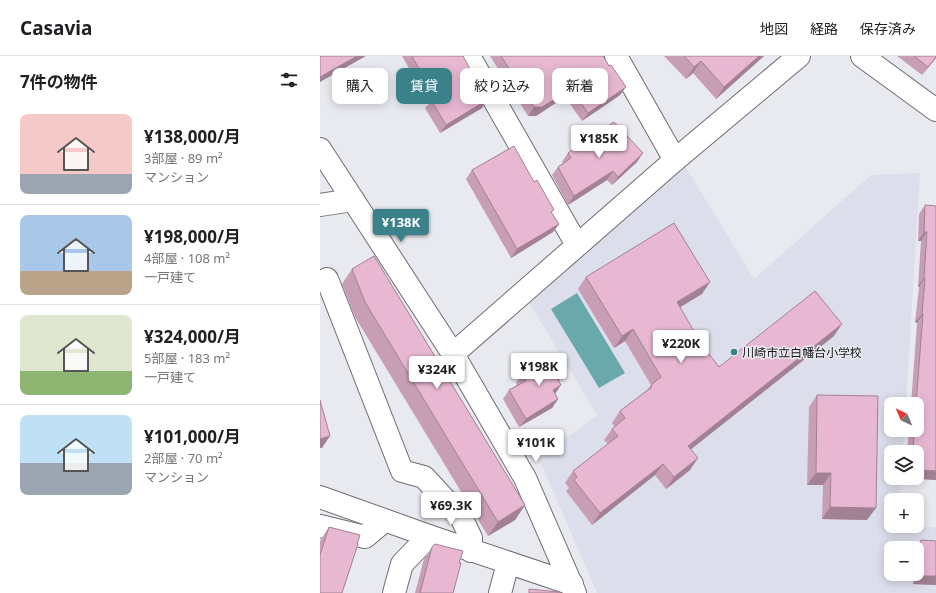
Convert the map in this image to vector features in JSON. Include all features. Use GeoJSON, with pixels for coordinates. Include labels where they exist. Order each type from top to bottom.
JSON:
{"type":"FeatureCollection","features":[{"type":"Feature","properties":{"kind":"street"},"geometry":{"type":"LineString","coordinates":[[469,56],[577,245]]}},
{"type":"Feature","properties":{"kind":"street"},"geometry":{"type":"LineString","coordinates":[[616,56],[675,160]]}},
{"type":"Feature","properties":{"kind":"street"},"geometry":{"type":"LineString","coordinates":[[453,354],[675,160],[799,56]]}},
{"type":"Feature","properties":{"kind":"street"},"geometry":{"type":"LineString","coordinates":[[862,56],[936,110]]}},
{"type":"Feature","properties":{"kind":"street"},"geometry":{"type":"LineString","coordinates":[[320,149],[453,354],[525,478],[573,588]]}},
{"type":"Feature","properties":{"kind":"street"},"geometry":{"type":"LineString","coordinates":[[320,205],[353,200]]}},
{"type":"Feature","properties":{"kind":"street"},"geometry":{"type":"LineString","coordinates":[[327,279],[402,471],[424,477],[461,517],[471,538],[471,551]]}},
{"type":"Feature","properties":{"kind":"street"},"geometry":{"type":"LineString","coordinates":[[320,498],[508,563],[544,584],[573,588]]}},
{"type":"Feature","properties":{"kind":"street"},"geometry":{"type":"LineString","coordinates":[[320,526],[365,537],[384,521]]}},
{"type":"Feature","properties":{"kind":"street"},"geometry":{"type":"LineString","coordinates":[[394,593],[402,564],[429,536]]}},
{"type":"Feature","properties":{"kind":"street"},"geometry":{"type":"LineString","coordinates":[[500,593],[508,563]]}},
{"type":"Feature","properties":{"kind":"shaded area","name":"川崎市立白幡台小学校"},"geometry":{"type":"Polygon","coordinates":[[[685,166],[754,279],[871,175],[920,173],[906,397],[884,397],[884,437],[904,437],[903,445],[884,445],[884,485],[901,485],[900,493],[884,493],[884,533],[924,533],[924,527],[936,527],[936,593],[597,593],[539,459],[597,415],[528,301],[685,166]]]}},
{"type":"Feature","properties":{"kind":"water"},"geometry":{"type":"Polygon","coordinates":[[[577,293],[625,373],[599,388],[551,309],[577,293]]]}},
{"type":"Feature","properties":{"kind":"building"},"geometry":{"type":"Polygon","coordinates":[[[320,56],[357,56],[336,68],[332,68],[332,70],[320,77],[320,56]]]}},
{"type":"Feature","properties":{"kind":"building"},"geometry":{"type":"Polygon","coordinates":[[[412,56],[463,56],[470,68],[460,68],[460,104],[480,104],[446,125],[433,104],[452,104],[452,68],[419,68],[412,56]]]}},
{"type":"Feature","properties":{"kind":"building"},"geometry":{"type":"Polygon","coordinates":[[[501,56],[603,56],[626,87],[608,99],[608,68],[552,68],[552,101],[542,107],[534,107],[532,104],[544,104],[544,68],[509,68],[501,56]]]}},
{"type":"Feature","properties":{"kind":"building"},"geometry":{"type":"Polygon","coordinates":[[[684,56],[759,56],[724,87],[701,61],[694,67],[684,56]]]}},
{"type":"Feature","properties":{"kind":"building"},"geometry":{"type":"Polygon","coordinates":[[[914,56],[936,56],[936,57],[928,67],[914,56]]]}},
{"type":"Feature","properties":{"kind":"building"},"geometry":{"type":"Polygon","coordinates":[[[582,104],[601,104],[588,113],[582,104]]]}},
{"type":"Feature","properties":{"kind":"building"},"geometry":{"type":"Polygon","coordinates":[[[614,122],[643,153],[618,177],[613,171],[574,196],[558,167],[571,158],[568,153],[614,122]]]}},
{"type":"Feature","properties":{"kind":"building"},"geometry":{"type":"Polygon","coordinates":[[[514,146],[534,182],[537,180],[554,210],[551,212],[559,224],[517,249],[472,170],[514,146]]]}},
{"type":"Feature","properties":{"kind":"building"},"geometry":{"type":"Polygon","coordinates":[[[925,205],[936,206],[936,471],[924,470],[924,445],[913,445],[914,437],[924,437],[924,397],[917,397],[925,278],[927,232],[924,232],[925,205]]]}},
{"type":"Feature","properties":{"kind":"building"},"geometry":{"type":"Polygon","coordinates":[[[674,223],[710,282],[677,302],[702,345],[719,367],[815,291],[842,324],[688,446],[698,458],[674,477],[663,464],[600,513],[574,480],[577,477],[573,471],[618,436],[612,429],[625,418],[620,411],[652,387],[651,385],[661,377],[633,329],[622,336],[586,277],[674,223]]]}},
{"type":"Feature","properties":{"kind":"building"},"geometry":{"type":"Polygon","coordinates":[[[374,256],[525,505],[498,522],[365,302],[352,269],[374,256]]]}},
{"type":"Feature","properties":{"kind":"building"},"geometry":{"type":"Polygon","coordinates":[[[556,354],[566,371],[556,376],[561,385],[553,390],[558,399],[526,419],[509,390],[526,381],[522,374],[556,354]]]}},
{"type":"Feature","properties":{"kind":"building"},"geometry":{"type":"Polygon","coordinates":[[[817,395],[878,396],[876,508],[830,507],[831,473],[816,473],[817,395]]]}},
{"type":"Feature","properties":{"kind":"building"},"geometry":{"type":"Polygon","coordinates":[[[320,400],[330,436],[320,439],[320,400]]]}},
{"type":"Feature","properties":{"kind":"building"},"geometry":{"type":"Polygon","coordinates":[[[329,527],[360,535],[342,593],[320,593],[320,555],[329,527]]]}},
{"type":"Feature","properties":{"kind":"building"},"geometry":{"type":"Polygon","coordinates":[[[921,540],[936,541],[936,576],[924,576],[924,541],[921,540]]]}},
{"type":"Feature","properties":{"kind":"building"},"geometry":{"type":"Polygon","coordinates":[[[435,544],[463,551],[453,593],[420,593],[432,547],[435,544]]]}},
{"type":"Feature","properties":{"kind":"building"},"geometry":{"type":"Polygon","coordinates":[[[529,589],[559,592],[559,593],[529,593],[529,589]]]}},
{"type":"Feature","properties":{"kind":"place","name":"川崎市立白幡台小学校"},"geometry":{"type":"Point","coordinates":[734,352]}}]}
